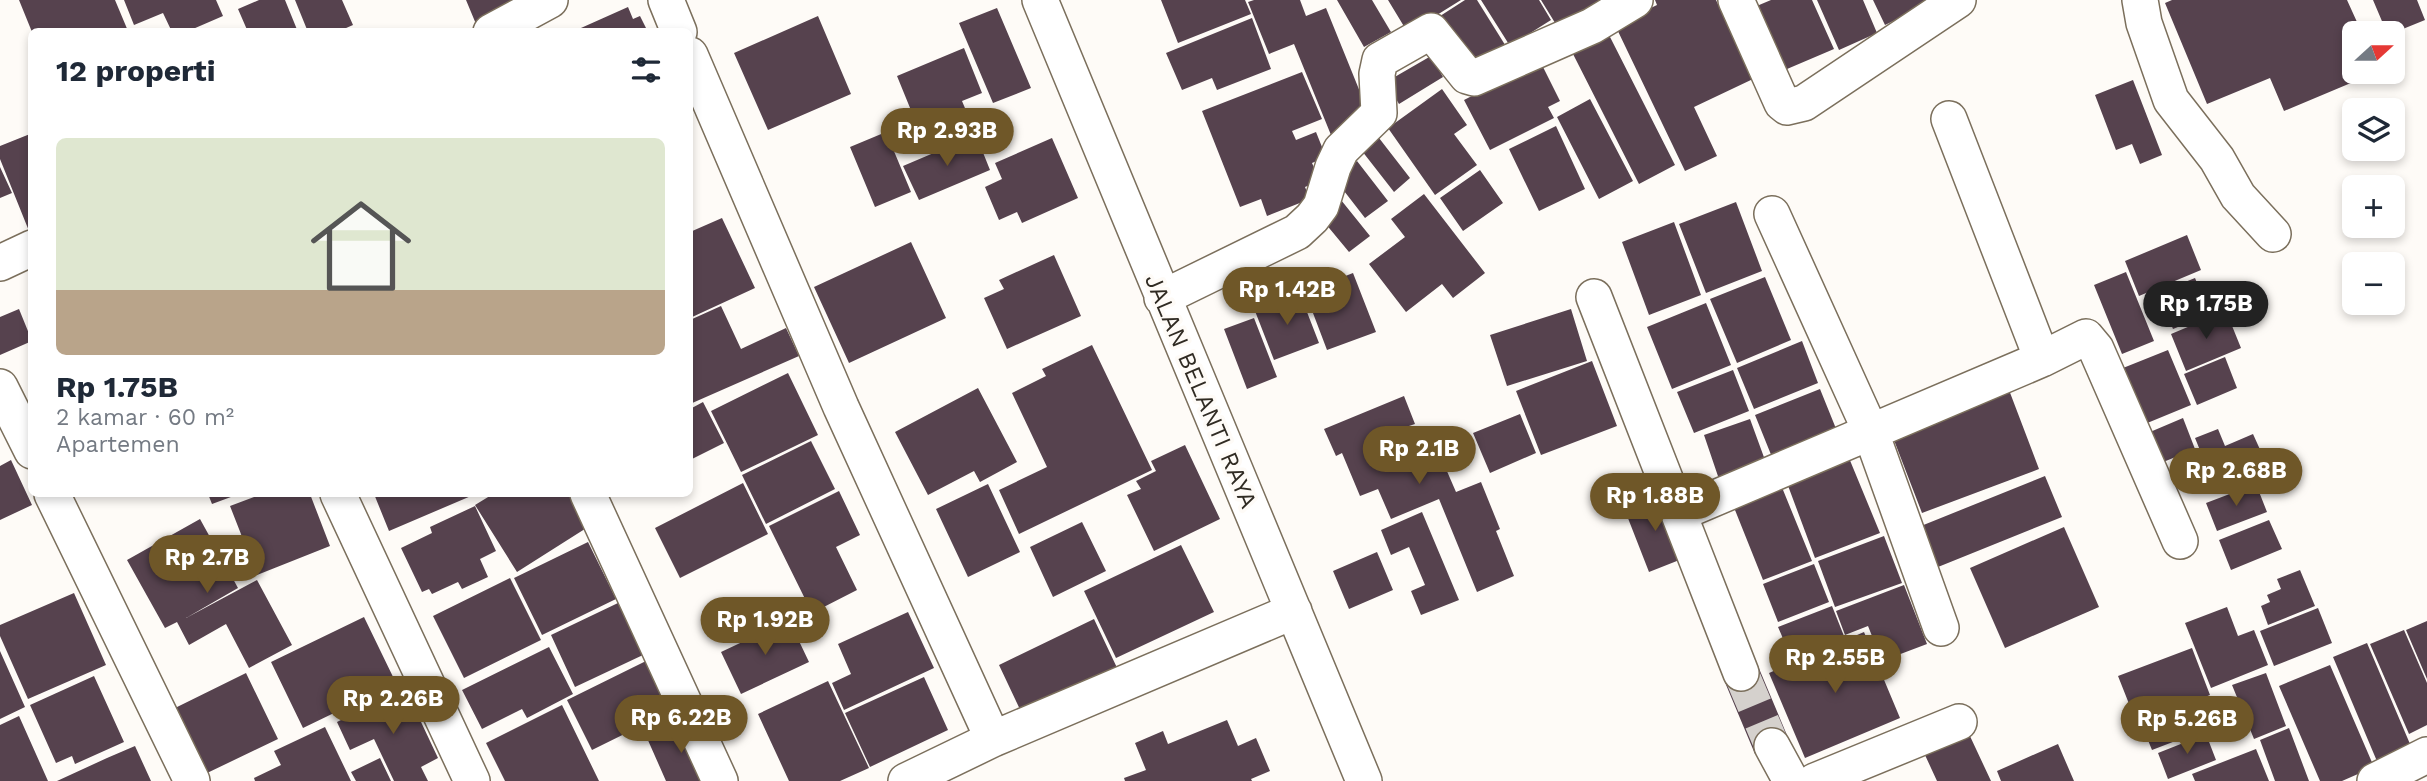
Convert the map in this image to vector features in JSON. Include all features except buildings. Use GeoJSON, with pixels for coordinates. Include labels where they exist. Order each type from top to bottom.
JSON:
{"type":"FeatureCollection","features":[{"type":"Feature","properties":{"kind":"street"},"geometry":{"type":"LineString","coordinates":[[498,28],[550,0]]}},
{"type":"Feature","properties":{"kind":"street"},"geometry":{"type":"LineString","coordinates":[[666,0],[677,28]]}},
{"type":"Feature","properties":{"kind":"street"},"geometry":{"type":"LineString","coordinates":[[1162,298],[1297,232],[1312,218],[1321,206],[1341,150],[1379,113],[1377,74],[1380,60],[1431,31],[1467,76],[1474,78],[1592,26],[1636,0]]}},
{"type":"Feature","properties":{"kind":"street"},"geometry":{"type":"LineString","coordinates":[[1735,0],[1782,103],[1787,107],[1804,103],[1958,0]]}},
{"type":"Feature","properties":{"kind":"street"},"geometry":{"type":"LineString","coordinates":[[2140,0],[2144,23],[2171,100],[2212,151],[2238,195],[2273,234]]}},
{"type":"Feature","properties":{"kind":"street","name":"JALAN BELANTI RAYA"},"geometry":{"type":"LineString","coordinates":[[1052,4],[1162,298],[1364,781]]}},
{"type":"Feature","properties":{"kind":"street"},"geometry":{"type":"LineString","coordinates":[[693,62],[841,407],[993,739]]}},
{"type":"Feature","properties":{"kind":"street"},"geometry":{"type":"LineString","coordinates":[[1949,119],[2042,359]]}},
{"type":"Feature","properties":{"kind":"street"},"geometry":{"type":"LineString","coordinates":[[1772,214],[1870,430],[1941,628]]}},
{"type":"Feature","properties":{"kind":"street"},"geometry":{"type":"LineString","coordinates":[[0,262],[28,250]]}},
{"type":"Feature","properties":{"kind":"street"},"geometry":{"type":"LineString","coordinates":[[1594,297],[1741,673]]}},
{"type":"Feature","properties":{"kind":"street"},"geometry":{"type":"LineString","coordinates":[[1680,513],[2042,359],[2086,337],[2096,349],[2180,541]]}},
{"type":"Feature","properties":{"kind":"street"},"geometry":{"type":"LineString","coordinates":[[0,387],[28,443]]}},
{"type":"Feature","properties":{"kind":"street"},"geometry":{"type":"LineString","coordinates":[[53,497],[192,781]]}},
{"type":"Feature","properties":{"kind":"street"},"geometry":{"type":"LineString","coordinates":[[339,497],[472,781]]}},
{"type":"Feature","properties":{"kind":"street"},"geometry":{"type":"LineString","coordinates":[[589,497],[720,781]]}},
{"type":"Feature","properties":{"kind":"street"},"geometry":{"type":"LineString","coordinates":[[905,781],[993,739],[1294,611]]}},
{"type":"Feature","properties":{"kind":"street"},"geometry":{"type":"LineString","coordinates":[[1815,781],[1959,722]]}},
{"type":"Feature","properties":{"kind":"street"},"geometry":{"type":"LineString","coordinates":[[1772,746],[1791,781]]}},
{"type":"Feature","properties":{"kind":"street"},"geometry":{"type":"LineString","coordinates":[[2375,781],[2427,755]]}},
{"type":"Feature","properties":{"kind":"tunnel"},"geometry":{"type":"LineString","coordinates":[[1741,673],[1772,746]]}}]}
